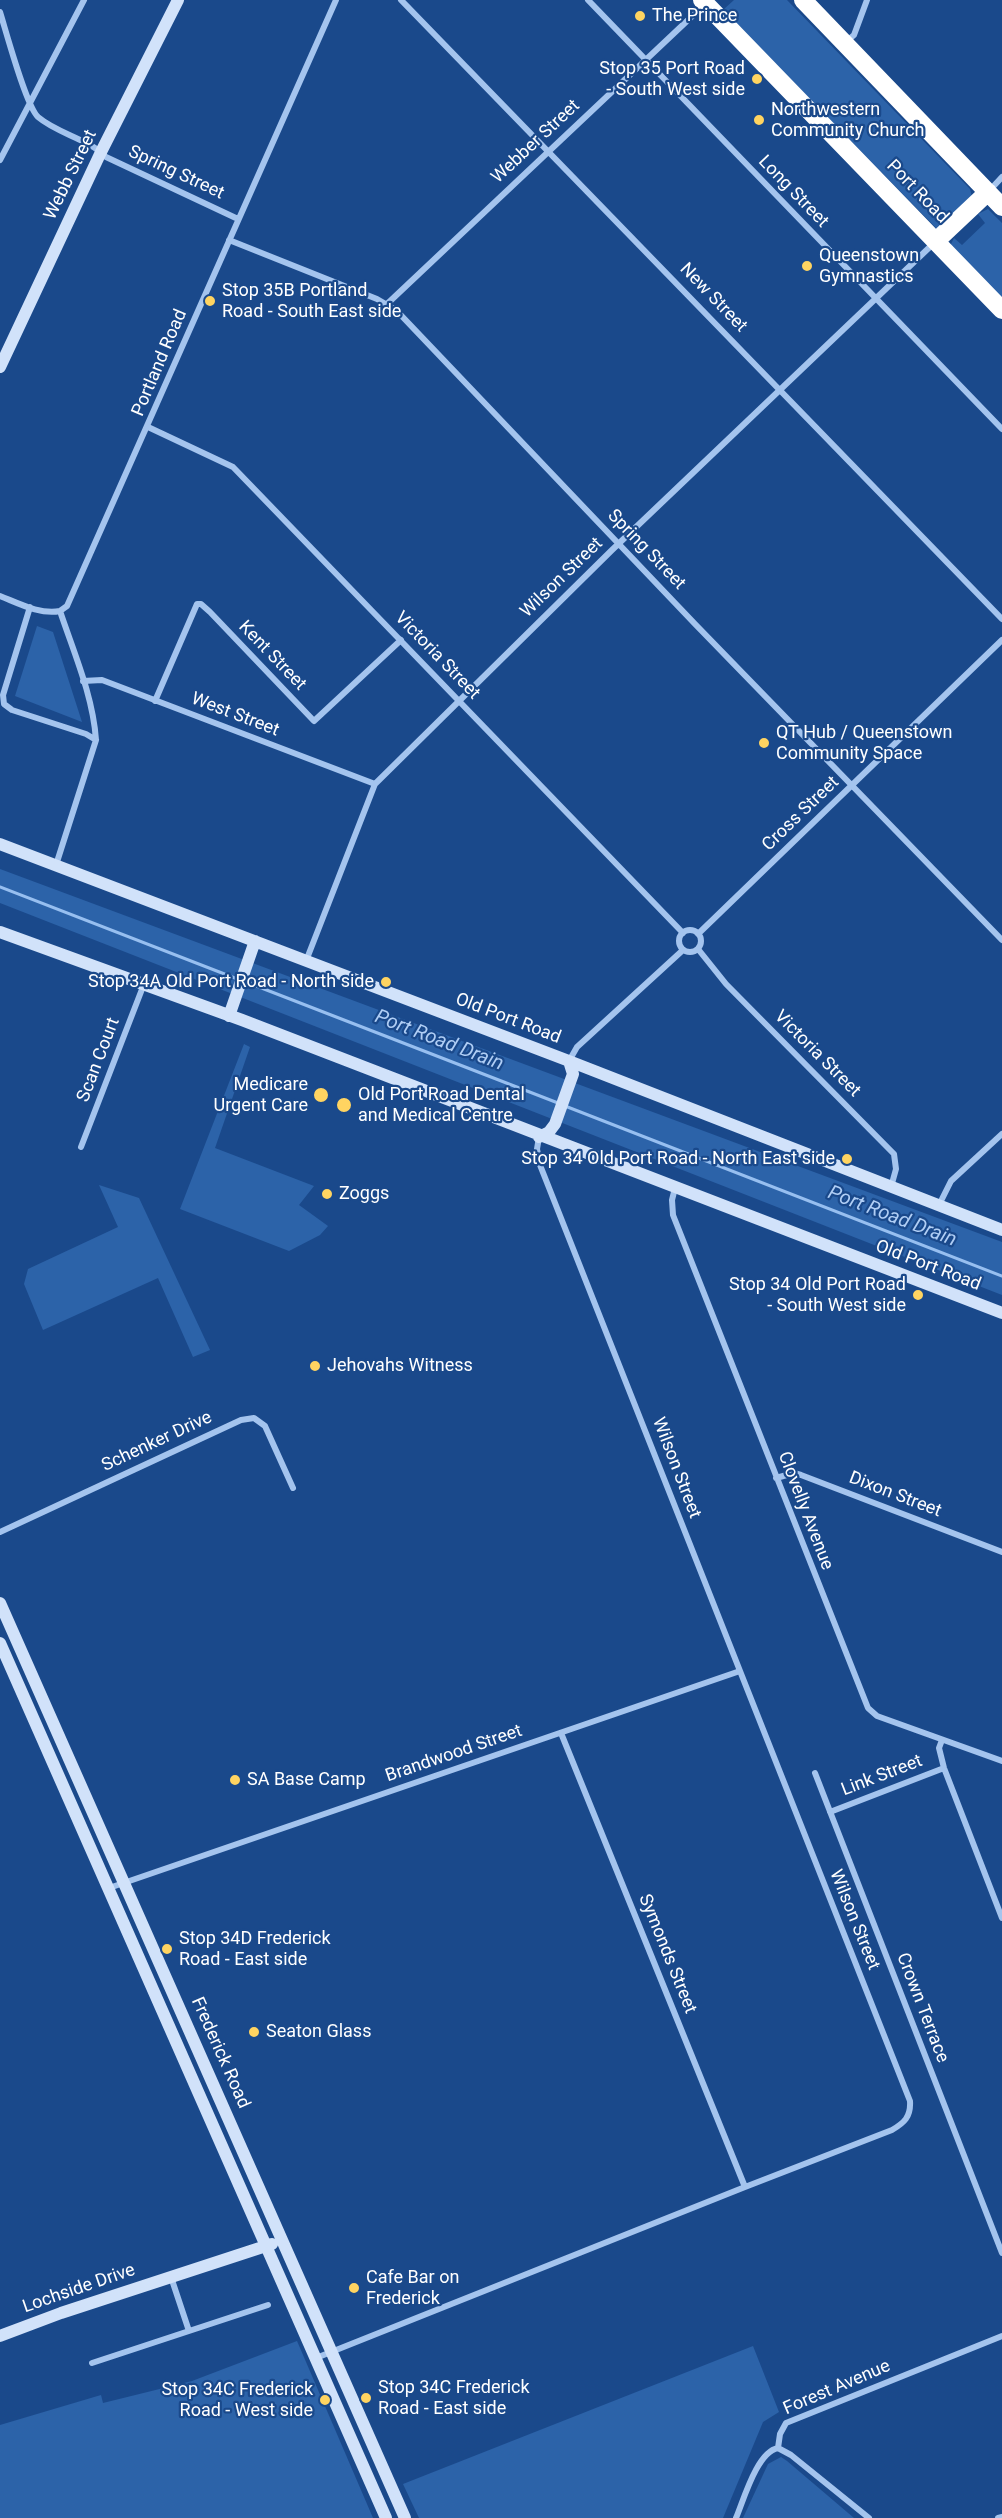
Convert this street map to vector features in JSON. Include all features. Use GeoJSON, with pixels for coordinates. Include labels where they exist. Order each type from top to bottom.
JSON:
{"type":"FeatureCollection","features":[{"type":"Feature","properties":{"kind":"highway"},"geometry":{"type":"LineString","coordinates":[[802,0],[1002,207]]}},
{"type":"Feature","properties":{"kind":"highway","name":"Port Road"},"geometry":{"type":"LineString","coordinates":[[705,1],[1002,310]]}},
{"type":"Feature","properties":{"kind":"highway"},"geometry":{"type":"LineString","coordinates":[[936,241],[988,192]]}},
{"type":"Feature","properties":{"kind":"main road","name":"Webb Street"},"geometry":{"type":"LineString","coordinates":[[0,367],[102,152],[178,0]]}},
{"type":"Feature","properties":{"kind":"main road","name":"Old Port Road"},"geometry":{"type":"LineString","coordinates":[[0,844],[569,1061],[1002,1230]]}},
{"type":"Feature","properties":{"kind":"main road","name":"Old Port Road"},"geometry":{"type":"LineString","coordinates":[[0,932],[229,1016],[1002,1313]]}},
{"type":"Feature","properties":{"kind":"main road"},"geometry":{"type":"LineString","coordinates":[[229,1016],[255,941]]}},
{"type":"Feature","properties":{"kind":"main road"},"geometry":{"type":"LineString","coordinates":[[539,1137],[549,1132],[555,1124],[573,1074],[569,1061]]}},
{"type":"Feature","properties":{"kind":"main road","name":"Frederick Road"},"geometry":{"type":"LineString","coordinates":[[0,1603],[405,2518]]}},
{"type":"Feature","properties":{"kind":"main road","name":"Frederick Road"},"geometry":{"type":"LineString","coordinates":[[0,1643],[386,2518]]}},
{"type":"Feature","properties":{"kind":"main road","name":"Lochside Drive"},"geometry":{"type":"LineString","coordinates":[[0,2336],[61,2313],[283,2241]]}},
{"type":"Feature","properties":{"kind":"street"},"geometry":{"type":"LineString","coordinates":[[0,160],[84,0]]}},
{"type":"Feature","properties":{"kind":"street","name":"Portland Road"},"geometry":{"type":"LineString","coordinates":[[60,611],[67,606],[148,427],[336,0]]}},
{"type":"Feature","properties":{"kind":"street","name":"New Street"},"geometry":{"type":"LineString","coordinates":[[401,0],[1002,619]]}},
{"type":"Feature","properties":{"kind":"street","name":"Long Street"},"geometry":{"type":"LineString","coordinates":[[588,0],[1002,429]]}},
{"type":"Feature","properties":{"kind":"street"},"geometry":{"type":"LineString","coordinates":[[845,44],[854,35],[867,0]]}},
{"type":"Feature","properties":{"kind":"street","name":"Webber Street"},"geometry":{"type":"LineString","coordinates":[[387,304],[705,1]]}},
{"type":"Feature","properties":{"kind":"street"},"geometry":{"type":"LineString","coordinates":[[0,12],[30,102]]}},
{"type":"Feature","properties":{"kind":"street","name":"Spring Street"},"geometry":{"type":"LineString","coordinates":[[30,102],[38,117],[115,161],[238,219]]}},
{"type":"Feature","properties":{"kind":"street"},"geometry":{"type":"LineString","coordinates":[[988,192],[1002,177]]}},
{"type":"Feature","properties":{"kind":"street","name":"Spring Street"},"geometry":{"type":"LineString","coordinates":[[229,240],[387,304],[396,310],[1002,940]]}},
{"type":"Feature","properties":{"kind":"street","name":"Wilson Street"},"geometry":{"type":"LineString","coordinates":[[306,961],[375,784],[619,544],[936,241]]}},
{"type":"Feature","properties":{"kind":"street","name":"Victoria Street"},"geometry":{"type":"LineString","coordinates":[[148,427],[233,467],[683,933]]}},
{"type":"Feature","properties":{"kind":"street"},"geometry":{"type":"LineString","coordinates":[[0,596],[30,608],[52,613],[60,611],[95,724],[96,740],[56,865]]}},
{"type":"Feature","properties":{"kind":"street","name":"Kent Street"},"geometry":{"type":"LineString","coordinates":[[155,700],[197,604],[201,604],[210,612],[314,721],[401,640]]}},
{"type":"Feature","properties":{"kind":"street"},"geometry":{"type":"LineString","coordinates":[[30,608],[3,695],[4,704],[12,710],[86,734],[96,740]]}},
{"type":"Feature","properties":{"kind":"street","name":"Cross Street"},"geometry":{"type":"LineString","coordinates":[[698,934],[1002,640]]}},
{"type":"Feature","properties":{"kind":"street","name":"West Street"},"geometry":{"type":"LineString","coordinates":[[83,681],[102,680],[375,784]]}},
{"type":"Feature","properties":{"kind":"street"},"geometry":{"type":"LineString","coordinates":[[691,931],[698,934],[701,941],[698,949],[691,952],[683,950],[680,940],[683,933],[691,931]]}},
{"type":"Feature","properties":{"kind":"street","name":"Victoria Street"},"geometry":{"type":"LineString","coordinates":[[698,949],[726,984],[894,1154],[896,1169],[891,1186]]}},
{"type":"Feature","properties":{"kind":"street"},"geometry":{"type":"LineString","coordinates":[[569,1061],[578,1047],[683,950]]}},
{"type":"Feature","properties":{"kind":"street","name":"Scan Court"},"geometry":{"type":"LineString","coordinates":[[81,1147],[144,984]]}},
{"type":"Feature","properties":{"kind":"street"},"geometry":{"type":"LineString","coordinates":[[939,1205],[951,1182],[1002,1134]]}},
{"type":"Feature","properties":{"kind":"street","name":"Wilson Street"},"geometry":{"type":"LineString","coordinates":[[316,2358],[892,2130],[902,2124],[911,2110],[910,2101],[540,1165],[537,1149],[539,1137]]}},
{"type":"Feature","properties":{"kind":"street","name":"Clovelly Avenue"},"geometry":{"type":"LineString","coordinates":[[675,1188],[672,1200],[673,1215],[868,1708],[877,1716],[1002,1761]]}},
{"type":"Feature","properties":{"kind":"street","name":"Schenker Drive"},"geometry":{"type":"LineString","coordinates":[[0,1532],[241,1420],[254,1418],[265,1426],[293,1488]]}},
{"type":"Feature","properties":{"kind":"street","name":"Dixon Street"},"geometry":{"type":"LineString","coordinates":[[776,1478],[794,1473],[801,1475],[1002,1552]]}},
{"type":"Feature","properties":{"kind":"street","name":"Brandwood Street"},"geometry":{"type":"LineString","coordinates":[[109,1888],[740,1671]]}},
{"type":"Feature","properties":{"kind":"street","name":"Symonds Street"},"geometry":{"type":"LineString","coordinates":[[561,1733],[745,2187]]}},
{"type":"Feature","properties":{"kind":"street"},"geometry":{"type":"LineString","coordinates":[[942,1740],[939,1744],[939,1752],[944,1768],[1002,1918]]}},
{"type":"Feature","properties":{"kind":"street","name":"Link Street"},"geometry":{"type":"LineString","coordinates":[[830,1812],[944,1768]]}},
{"type":"Feature","properties":{"kind":"street","name":"Crown Terrace"},"geometry":{"type":"LineString","coordinates":[[815,1773],[1002,2253]]}},
{"type":"Feature","properties":{"kind":"street"},"geometry":{"type":"LineString","coordinates":[[171,2277],[189,2331]]}},
{"type":"Feature","properties":{"kind":"street"},"geometry":{"type":"LineString","coordinates":[[92,2362],[268,2305]]}},
{"type":"Feature","properties":{"kind":"street","name":"Forest Avenue"},"geometry":{"type":"LineString","coordinates":[[736,2518],[761,2460],[772,2449],[778,2448],[780,2434],[786,2423],[1002,2336]]}},
{"type":"Feature","properties":{"kind":"street"},"geometry":{"type":"LineString","coordinates":[[778,2448],[869,2518]]}},
{"type":"Feature","properties":{"kind":"shaded area"},"geometry":{"type":"Polygon","coordinates":[[[734,0],[787,0],[970,189],[972,197],[939,230],[936,228],[723,10],[734,0]]]}},
{"type":"Feature","properties":{"kind":"shaded area"},"geometry":{"type":"Polygon","coordinates":[[[988,209],[1002,223],[1002,300],[950,246],[954,238],[962,245],[985,223],[978,214],[988,209]]]}},
{"type":"Feature","properties":{"kind":"shaded area"},"geometry":{"type":"Polygon","coordinates":[[[37,626],[53,632],[82,722],[15,696],[37,626]]]}},
{"type":"Feature","properties":{"kind":"shaded area"},"geometry":{"type":"Polygon","coordinates":[[[0,869],[1002,1242],[1002,1295],[0,903],[0,869]]]}},
{"type":"Feature","properties":{"kind":"shaded area"},"geometry":{"type":"Polygon","coordinates":[[[244,1044],[250,1047],[215,1148],[314,1186],[299,1205],[328,1226],[320,1235],[289,1251],[180,1209],[244,1044]]]}},
{"type":"Feature","properties":{"kind":"shaded area"},"geometry":{"type":"Polygon","coordinates":[[[99,1185],[139,1198],[210,1350],[193,1357],[158,1278],[43,1330],[24,1284],[28,1269],[118,1227],[99,1185]]]}},
{"type":"Feature","properties":{"kind":"shaded area"},"geometry":{"type":"Polygon","coordinates":[[[297,2341],[373,2518],[0,2518],[0,2425],[101,2395],[103,2403],[192,2381],[297,2341]]]}},
{"type":"Feature","properties":{"kind":"shaded area"},"geometry":{"type":"Polygon","coordinates":[[[753,2346],[779,2412],[763,2422],[723,2518],[419,2518],[403,2484],[753,2346]]]}},
{"type":"Feature","properties":{"kind":"shaded area"},"geometry":{"type":"Polygon","coordinates":[[[781,2457],[854,2518],[743,2518],[768,2464],[781,2457]]]}},
{"type":"Feature","properties":{"kind":"waterway","name":"Port Road Drain"},"geometry":{"type":"LineString","coordinates":[[0,887],[240,980]]}},
{"type":"Feature","properties":{"kind":"waterway","name":"Port Road Drain"},"geometry":{"type":"LineString","coordinates":[[246,982],[558,1103]]}},
{"type":"Feature","properties":{"kind":"waterway","name":"Port Road Drain"},"geometry":{"type":"LineString","coordinates":[[565,1106],[1002,1276]]}},
{"type":"Feature","properties":{"kind":"place","name":"The Prince"},"geometry":{"type":"Point","coordinates":[640,16]}},
{"type":"Feature","properties":{"kind":"place","name":"Stop 35 Port Road - South West side"},"geometry":{"type":"Point","coordinates":[757,79]}},
{"type":"Feature","properties":{"kind":"place","name":"Northwestern Community Church"},"geometry":{"type":"Point","coordinates":[759,120]}},
{"type":"Feature","properties":{"kind":"place","name":"Queenstown Gymnastics"},"geometry":{"type":"Point","coordinates":[807,266]}},
{"type":"Feature","properties":{"kind":"place","name":"Stop 35B Portland Road - South East side"},"geometry":{"type":"Point","coordinates":[210,301]}},
{"type":"Feature","properties":{"kind":"place","name":"QT Hub / Queenstown Community Space"},"geometry":{"type":"Point","coordinates":[764,743]}},
{"type":"Feature","properties":{"kind":"place","name":"Stop 34A Old Port Road - North side"},"geometry":{"type":"Point","coordinates":[386,982]}},
{"type":"Feature","properties":{"kind":"place","name":"Medicare Urgent Care"},"geometry":{"type":"Point","coordinates":[321,1095]}},
{"type":"Feature","properties":{"kind":"place","name":"Old Port Road Dental and Medical Centre"},"geometry":{"type":"Point","coordinates":[344,1105]}},
{"type":"Feature","properties":{"kind":"place","name":"Stop 34 Old Port Road - North East side"},"geometry":{"type":"Point","coordinates":[847,1159]}},
{"type":"Feature","properties":{"kind":"place","name":"Zoggs"},"geometry":{"type":"Point","coordinates":[327,1194]}},
{"type":"Feature","properties":{"kind":"place","name":"Stop 34 Old Port Road - South West side"},"geometry":{"type":"Point","coordinates":[918,1295]}},
{"type":"Feature","properties":{"kind":"place","name":"Jehovahs Witness"},"geometry":{"type":"Point","coordinates":[315,1366]}},
{"type":"Feature","properties":{"kind":"place","name":"SA Base Camp"},"geometry":{"type":"Point","coordinates":[235,1780]}},
{"type":"Feature","properties":{"kind":"place","name":"Stop 34D Frederick Road - East side"},"geometry":{"type":"Point","coordinates":[167,1949]}},
{"type":"Feature","properties":{"kind":"place","name":"Seaton Glass"},"geometry":{"type":"Point","coordinates":[254,2032]}},
{"type":"Feature","properties":{"kind":"place","name":"Cafe Bar on Frederick"},"geometry":{"type":"Point","coordinates":[354,2288]}},
{"type":"Feature","properties":{"kind":"place","name":"Stop 34C Frederick Road - East side"},"geometry":{"type":"Point","coordinates":[366,2398]}},
{"type":"Feature","properties":{"kind":"place","name":"Stop 34C Frederick Road - West side"},"geometry":{"type":"Point","coordinates":[325,2400]}}]}
